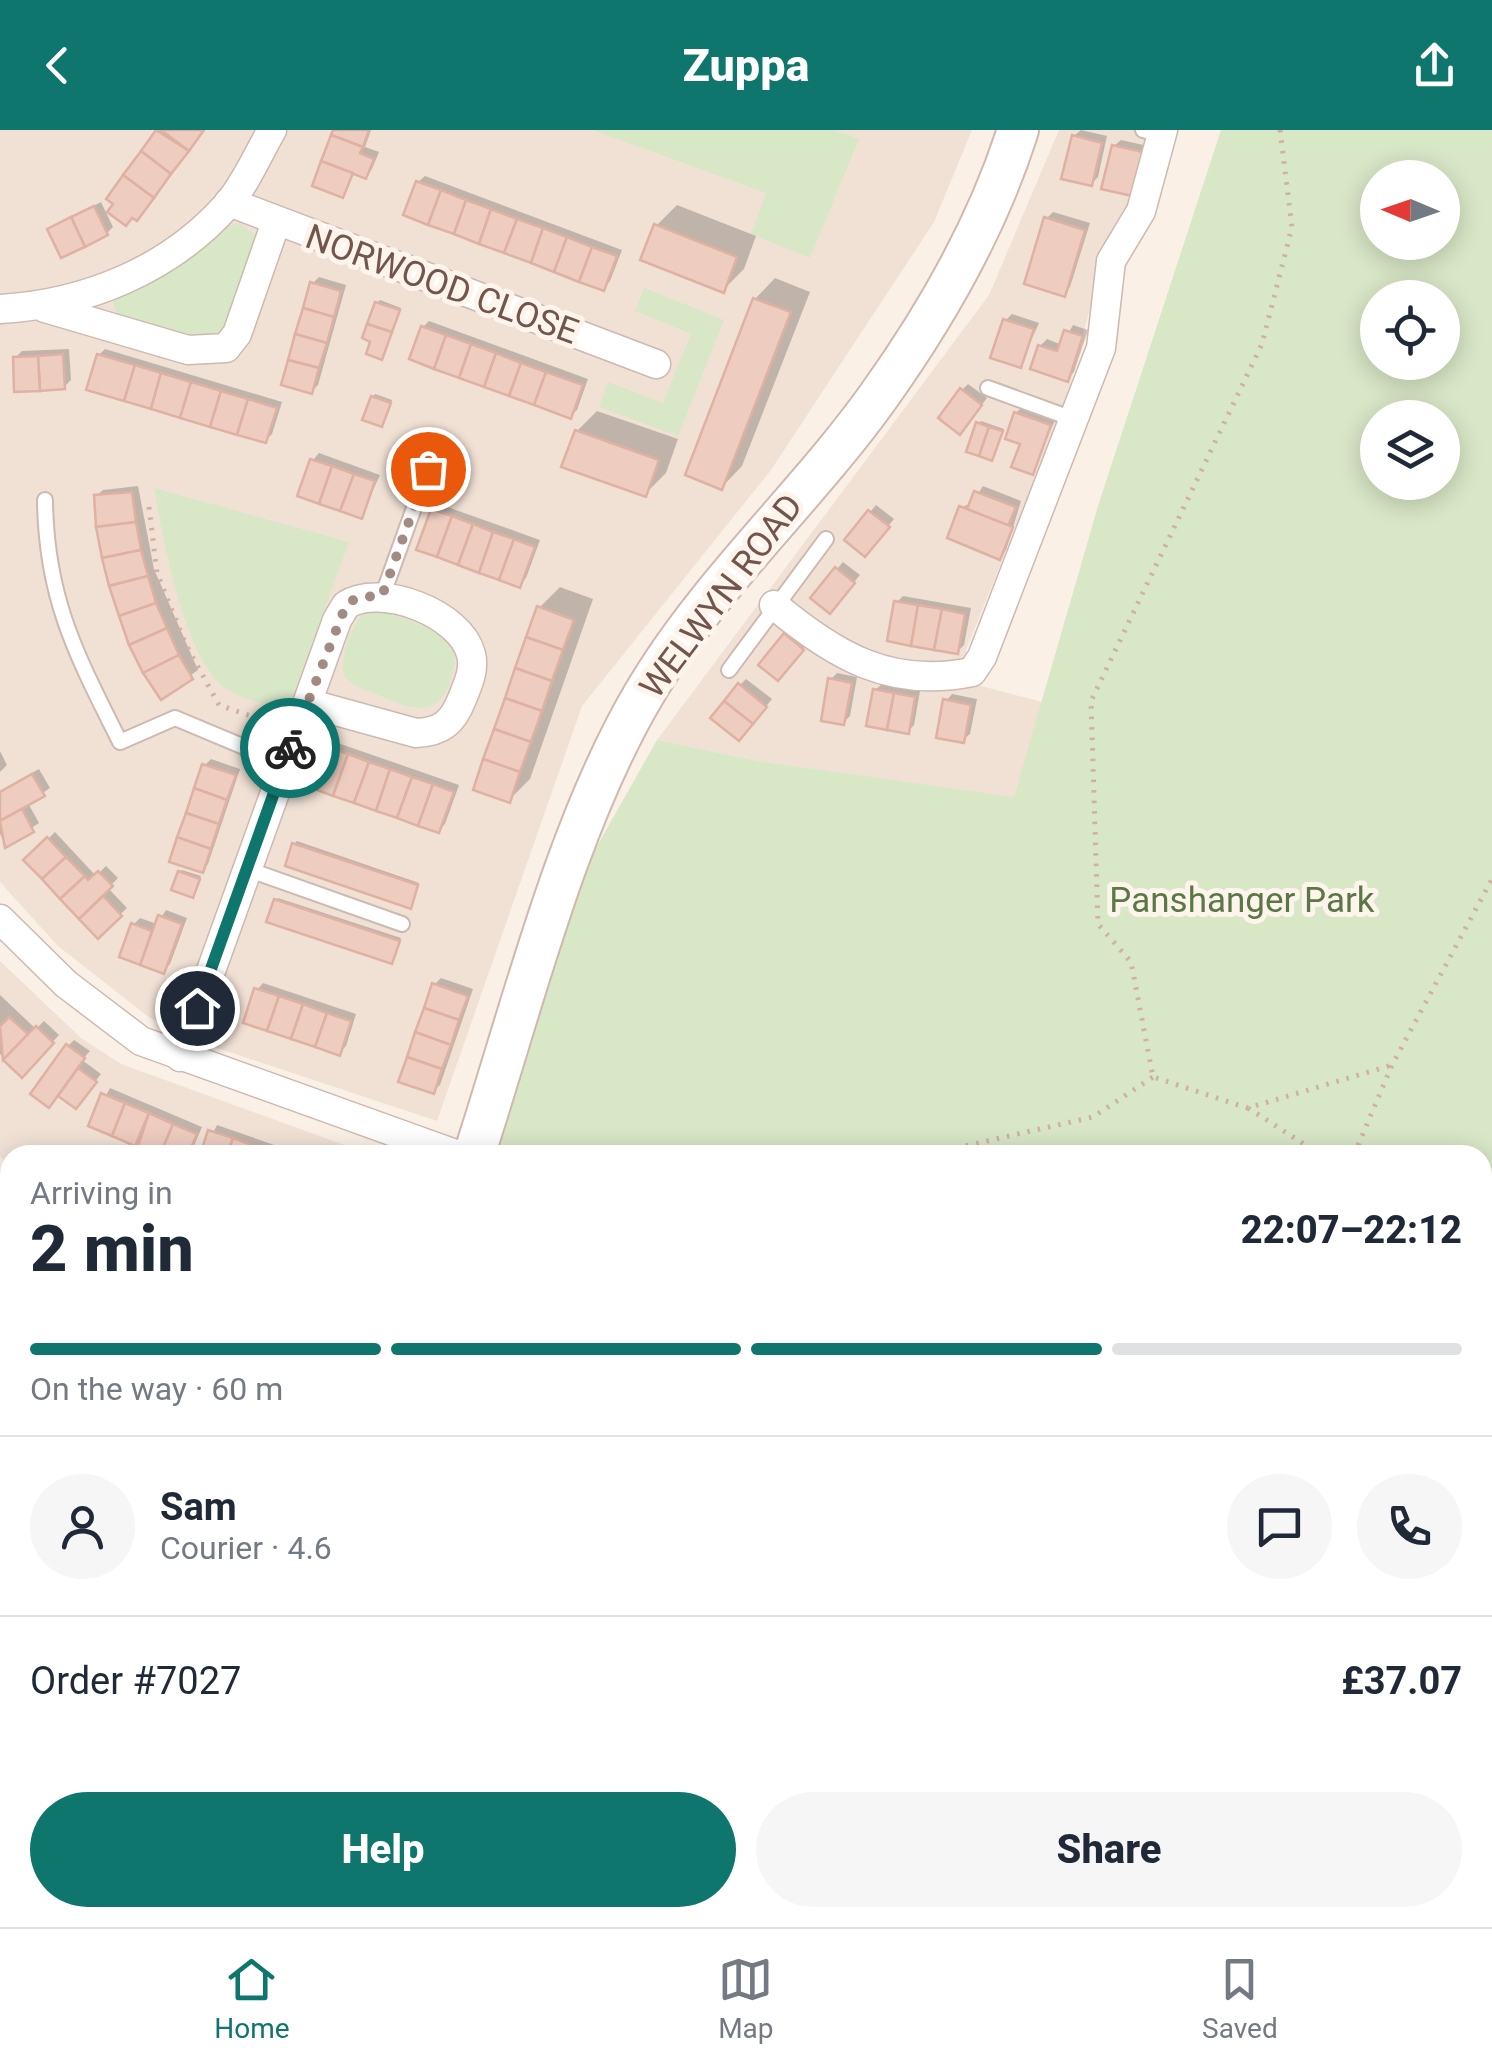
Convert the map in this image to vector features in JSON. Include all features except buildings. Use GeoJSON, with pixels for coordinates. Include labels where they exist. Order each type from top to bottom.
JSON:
{"type":"FeatureCollection","features":[{"type":"Feature","properties":{"kind":"main road","name":"WELWYN ROAD"},"geometry":{"type":"LineString","coordinates":[[477,1145],[604,768],[646,692],[699,615],[888,382],[978,232],[1018,130]]}},
{"type":"Feature","properties":{"kind":"street"},"geometry":{"type":"LineString","coordinates":[[0,309],[39,307],[86,296],[168,256],[229,202],[272,130]]}},
{"type":"Feature","properties":{"kind":"street"},"geometry":{"type":"LineString","coordinates":[[774,604],[824,647],[844,657],[894,672],[946,677],[972,672],[982,657],[1101,348],[1111,260],[1141,211],[1156,132]]}},
{"type":"Feature","properties":{"kind":"street","name":"NORWOOD CLOSE"},"geometry":{"type":"LineString","coordinates":[[229,202],[656,364]]}},
{"type":"Feature","properties":{"kind":"street"},"geometry":{"type":"LineString","coordinates":[[39,307],[188,350],[226,348],[238,334],[276,222]]}},
{"type":"Feature","properties":{"kind":"street"},"geometry":{"type":"LineString","coordinates":[[180,1058],[296,732],[307,702],[346,605],[358,597],[382,596],[451,624],[462,636],[473,667],[455,717],[444,728],[416,733],[307,702]]}},
{"type":"Feature","properties":{"kind":"street"},"geometry":{"type":"LineString","coordinates":[[0,920],[110,1020],[180,1058],[429,1145]]}},
{"type":"Feature","properties":{"kind":"lane"},"geometry":{"type":"LineString","coordinates":[[988,388],[1074,420]]}},
{"type":"Feature","properties":{"kind":"lane"},"geometry":{"type":"LineString","coordinates":[[382,596],[428,469]]}},
{"type":"Feature","properties":{"kind":"lane"},"geometry":{"type":"LineString","coordinates":[[45,500],[46,556],[71,644],[120,742],[175,718],[285,764]]}},
{"type":"Feature","properties":{"kind":"lane"},"geometry":{"type":"LineString","coordinates":[[729,670],[774,604],[826,539]]}},
{"type":"Feature","properties":{"kind":"lane"},"geometry":{"type":"LineString","coordinates":[[246,869],[402,924]]}},
{"type":"Feature","properties":{"kind":"path"},"geometry":{"type":"LineString","coordinates":[[1153,1077],[1131,962],[1098,924],[1091,701],[1262,344],[1292,227],[1280,130]]}},
{"type":"Feature","properties":{"kind":"path"},"geometry":{"type":"LineString","coordinates":[[149,507],[156,573],[186,645],[219,705],[296,732]]}},
{"type":"Feature","properties":{"kind":"path"},"geometry":{"type":"LineString","coordinates":[[1358,1145],[1392,1065],[1492,880]]}},
{"type":"Feature","properties":{"kind":"path"},"geometry":{"type":"LineString","coordinates":[[1248,1108],[1392,1065]]}},
{"type":"Feature","properties":{"kind":"path"},"geometry":{"type":"LineString","coordinates":[[1153,1077],[1248,1108],[1305,1145]]}},
{"type":"Feature","properties":{"kind":"path"},"geometry":{"type":"LineString","coordinates":[[969,1145],[1093,1117],[1153,1077]]}},
{"type":"Feature","properties":{"kind":"shaded area"},"geometry":{"type":"Polygon","coordinates":[[[0,130],[972,130],[934,222],[771,470],[582,706],[437,1121],[214,1047],[150,1018],[58,946],[0,882],[0,130]]]}},
{"type":"Feature","properties":{"kind":"shaded area"},"geometry":{"type":"Polygon","coordinates":[[[1059,130],[1152,130],[1139,185],[1096,285],[1065,405],[966,650],[970,683],[1042,702],[1014,798],[758,761],[657,740],[989,295],[1059,130]]]}},
{"type":"Feature","properties":{"kind":"shaded area"},"geometry":{"type":"Polygon","coordinates":[[[0,961],[81,1038],[121,1064],[344,1145],[0,1145],[0,961]]]}},
{"type":"Feature","properties":{"kind":"green space"},"geometry":{"type":"Polygon","coordinates":[[[593,130],[833,130],[859,139],[810,258],[751,234],[766,193],[593,130]]]}},
{"type":"Feature","properties":{"kind":"green space","name":"Panshanger Park"},"geometry":{"type":"Polygon","coordinates":[[[1221,130],[1492,130],[1492,1145],[497,1145],[588,862],[657,740],[758,761],[1014,797],[1098,506],[1221,130]]]}},
{"type":"Feature","properties":{"kind":"green space"},"geometry":{"type":"Polygon","coordinates":[[[240,224],[261,237],[227,330],[203,338],[116,313],[113,302],[117,297],[221,226],[240,224]]]}},
{"type":"Feature","properties":{"kind":"green space"},"geometry":{"type":"Polygon","coordinates":[[[644,288],[724,320],[678,436],[599,407],[608,382],[663,403],[691,334],[635,311],[644,288]]]}},
{"type":"Feature","properties":{"kind":"green space"},"geometry":{"type":"Polygon","coordinates":[[[154,488],[349,542],[287,711],[228,690],[199,654],[178,597],[154,488]]]}},
{"type":"Feature","properties":{"kind":"green space"},"geometry":{"type":"Polygon","coordinates":[[[380,610],[444,633],[456,653],[449,685],[437,703],[428,707],[402,704],[344,676],[345,651],[354,626],[364,612],[380,610]]]}},
{"type":"Feature","properties":{"kind":"way so far"},"geometry":{"type":"LineString","coordinates":[[290,748],[346,605],[358,597],[382,596],[428,469]]}},
{"type":"Feature","properties":{"kind":"route"},"geometry":{"type":"LineString","coordinates":[[197,1008],[290,748]]}}]}
